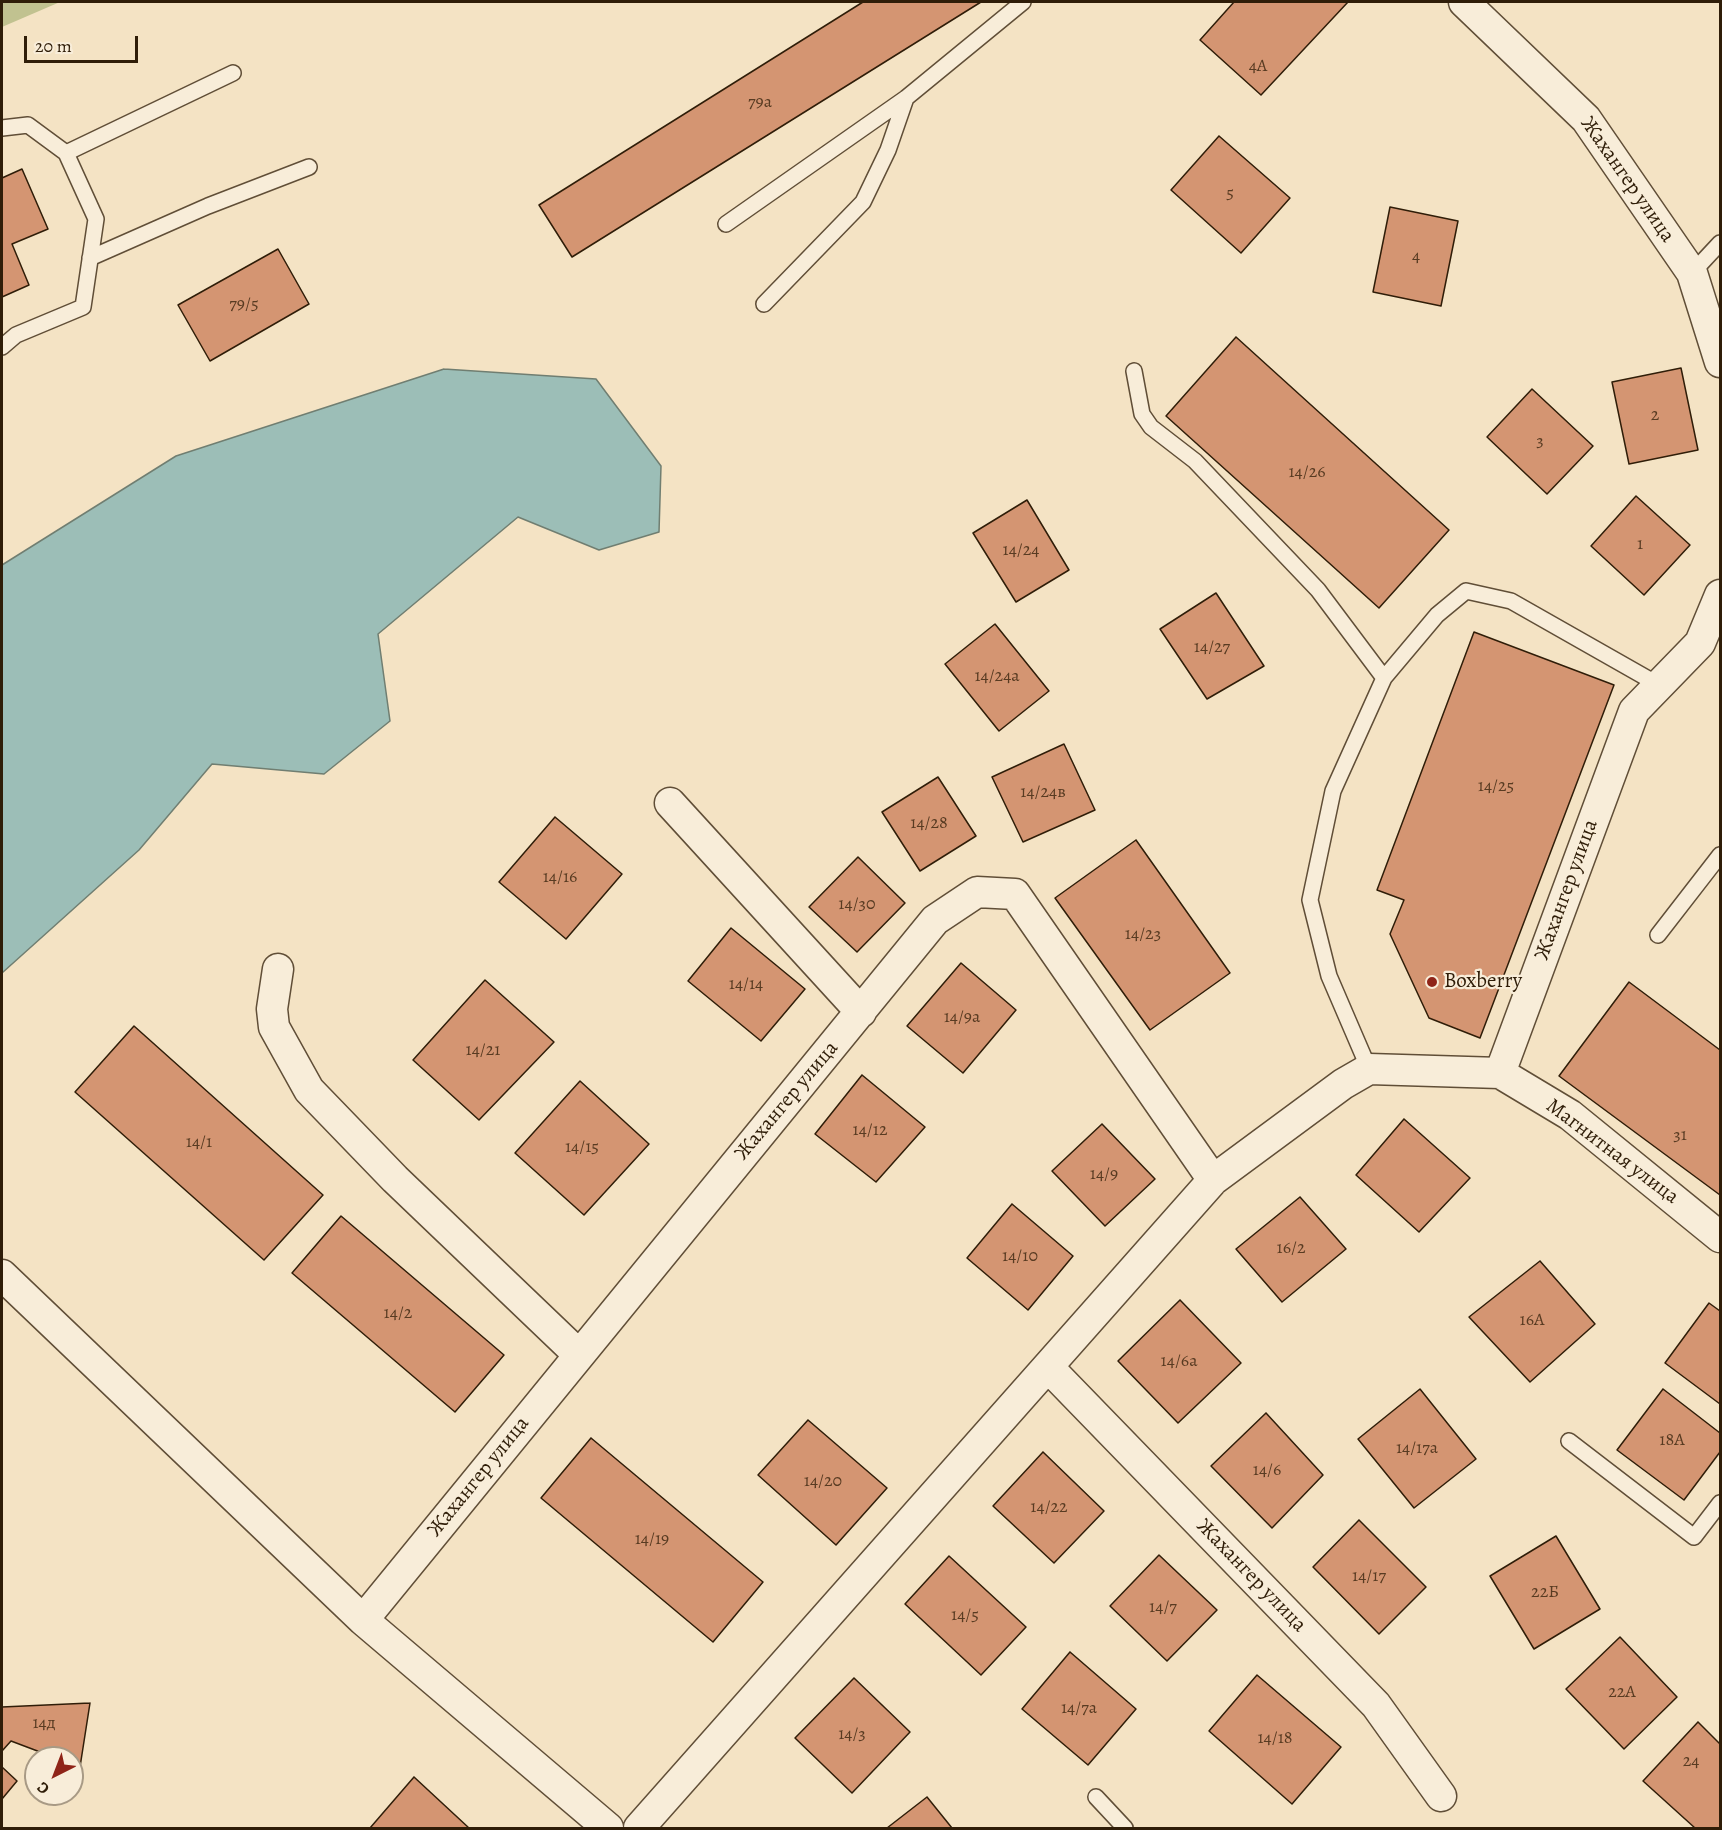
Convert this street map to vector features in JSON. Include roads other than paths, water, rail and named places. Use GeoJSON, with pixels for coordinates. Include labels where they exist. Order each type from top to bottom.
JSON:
{"type":"FeatureCollection","features":[{"type":"Feature","properties":{"kind":"street","name":"Жахангер улица"},"geometry":{"type":"LineString","coordinates":[[1464,2],[1586,119],[1692,273],[1720,362]]}},
{"type":"Feature","properties":{"kind":"street","name":"Жахангер улица"},"geometry":{"type":"LineString","coordinates":[[1500,1073],[1634,711],[1700,643],[1720,595]]}},
{"type":"Feature","properties":{"kind":"street"},"geometry":{"type":"LineString","coordinates":[[670,803],[861,1012]]}},
{"type":"Feature","properties":{"kind":"street","name":"Жахангер улица"},"geometry":{"type":"LineString","coordinates":[[363,1620],[578,1354],[935,920],[976,892],[1015,894],[1213,1180]]}},
{"type":"Feature","properties":{"kind":"street"},"geometry":{"type":"LineString","coordinates":[[278,969],[273,1009],[274,1027],[309,1090],[395,1179],[578,1354]]}},
{"type":"Feature","properties":{"kind":"street"},"geometry":{"type":"LineString","coordinates":[[639,1828],[1213,1180],[1343,1084],[1369,1069],[1500,1073]]}},
{"type":"Feature","properties":{"kind":"street","name":"Магнитная улица"},"geometry":{"type":"LineString","coordinates":[[1500,1073],[1570,1115],[1720,1237]]}},
{"type":"Feature","properties":{"kind":"street"},"geometry":{"type":"LineString","coordinates":[[2,1275],[363,1620],[608,1828]]}},
{"type":"Feature","properties":{"kind":"street","name":"Жахангер улица"},"geometry":{"type":"LineString","coordinates":[[1048,1367],[1376,1705],[1441,1796]]}},
{"type":"Feature","properties":{"kind":"lane"},"geometry":{"type":"LineString","coordinates":[[726,224],[906,98],[1023,2]]}},
{"type":"Feature","properties":{"kind":"lane"},"geometry":{"type":"LineString","coordinates":[[66,153],[233,73]]}},
{"type":"Feature","properties":{"kind":"lane"},"geometry":{"type":"LineString","coordinates":[[764,304],[863,202],[888,150],[906,98]]}},
{"type":"Feature","properties":{"kind":"lane"},"geometry":{"type":"LineString","coordinates":[[2,128],[28,125],[66,153],[96,219],[83,307],[16,335],[2,347]]}},
{"type":"Feature","properties":{"kind":"lane"},"geometry":{"type":"LineString","coordinates":[[90,258],[208,206],[309,167]]}},
{"type":"Feature","properties":{"kind":"lane"},"geometry":{"type":"LineString","coordinates":[[1692,273],[1720,243]]}},
{"type":"Feature","properties":{"kind":"lane"},"geometry":{"type":"LineString","coordinates":[[1134,371],[1142,414],[1151,428],[1195,461],[1318,590],[1384,678]]}},
{"type":"Feature","properties":{"kind":"lane"},"geometry":{"type":"LineString","coordinates":[[1369,1069],[1329,976],[1310,900],[1333,791],[1384,678],[1437,615],[1466,591],[1511,601],[1659,685]]}},
{"type":"Feature","properties":{"kind":"lane"},"geometry":{"type":"LineString","coordinates":[[1658,935],[1720,855]]}},
{"type":"Feature","properties":{"kind":"lane"},"geometry":{"type":"LineString","coordinates":[[1569,1441],[1694,1537],[1720,1503]]}},
{"type":"Feature","properties":{"kind":"lane"},"geometry":{"type":"LineString","coordinates":[[1096,1797],[1125,1828]]}},
{"type":"Feature","properties":{"kind":"water"},"geometry":{"type":"Polygon","coordinates":[[[444,369],[596,379],[661,466],[659,532],[599,550],[518,517],[378,634],[390,721],[324,774],[212,764],[139,850],[2,973],[2,565],[176,456],[444,369]]]}},
{"type":"Feature","properties":{"kind":"place","name":"Boxberry"},"geometry":{"type":"Point","coordinates":[1432,982]}}]}
